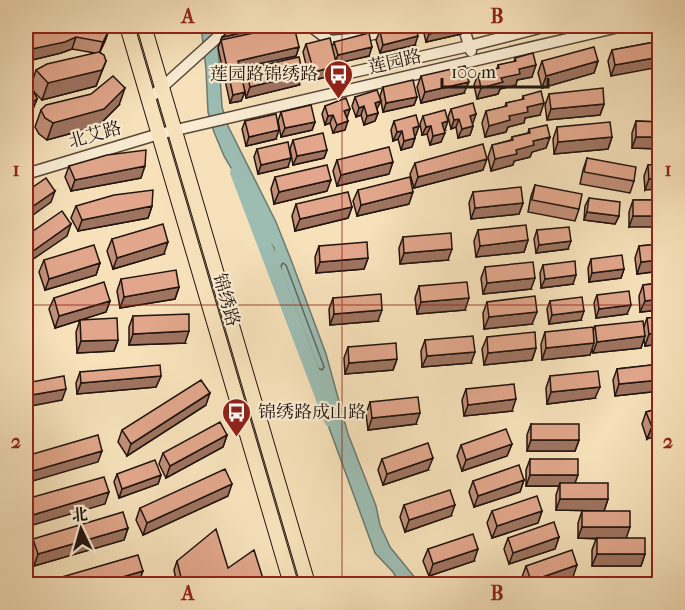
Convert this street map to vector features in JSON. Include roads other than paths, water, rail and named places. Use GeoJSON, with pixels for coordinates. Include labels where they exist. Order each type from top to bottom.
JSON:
{"type":"FeatureCollection","features":[{"type":"Feature","properties":{"kind":"main road","name":"锦绣路"},"geometry":{"type":"LineString","coordinates":[[127,26],[291,585]]}},
{"type":"Feature","properties":{"kind":"main road","name":"锦绣路"},"geometry":{"type":"LineString","coordinates":[[144,26],[308,585]]}},
{"type":"Feature","properties":{"kind":"street"},"geometry":{"type":"LineString","coordinates":[[149,99],[230,26]]}},
{"type":"Feature","properties":{"kind":"street"},"geometry":{"type":"LineString","coordinates":[[310,26],[330,41],[351,39],[409,26]]}},
{"type":"Feature","properties":{"kind":"street"},"geometry":{"type":"LineString","coordinates":[[321,34],[331,26]]}},
{"type":"Feature","properties":{"kind":"street"},"geometry":{"type":"LineString","coordinates":[[463,26],[473,60]]}},
{"type":"Feature","properties":{"kind":"street"},"geometry":{"type":"LineString","coordinates":[[350,73],[547,26]]}},
{"type":"Feature","properties":{"kind":"street","name":"莲园路"},"geometry":{"type":"LineString","coordinates":[[174,131],[623,26]]}},
{"type":"Feature","properties":{"kind":"street","name":"北艾路"},"geometry":{"type":"LineString","coordinates":[[26,174],[174,131]]}},
{"type":"Feature","properties":{"kind":"water"},"geometry":{"type":"Polygon","coordinates":[[[201,26],[214,26],[218,45],[222,107],[228,126],[276,222],[293,265],[326,354],[348,434],[376,506],[380,525],[390,547],[420,584],[400,584],[393,572],[375,553],[327,422],[326,408],[275,272],[274,248],[256,223],[243,188],[224,156],[214,132],[208,112],[201,26]]]}},
{"type":"Feature","properties":{"kind":"waterway"},"geometry":{"type":"LineString","coordinates":[[237,172],[331,420]]}},
{"type":"Feature","properties":{"kind":"place","name":"莲园路锦绣路"},"geometry":{"type":"Point","coordinates":[339,100]}},
{"type":"Feature","properties":{"kind":"place","name":"锦绣路成山路"},"geometry":{"type":"Point","coordinates":[237,438]}}]}
